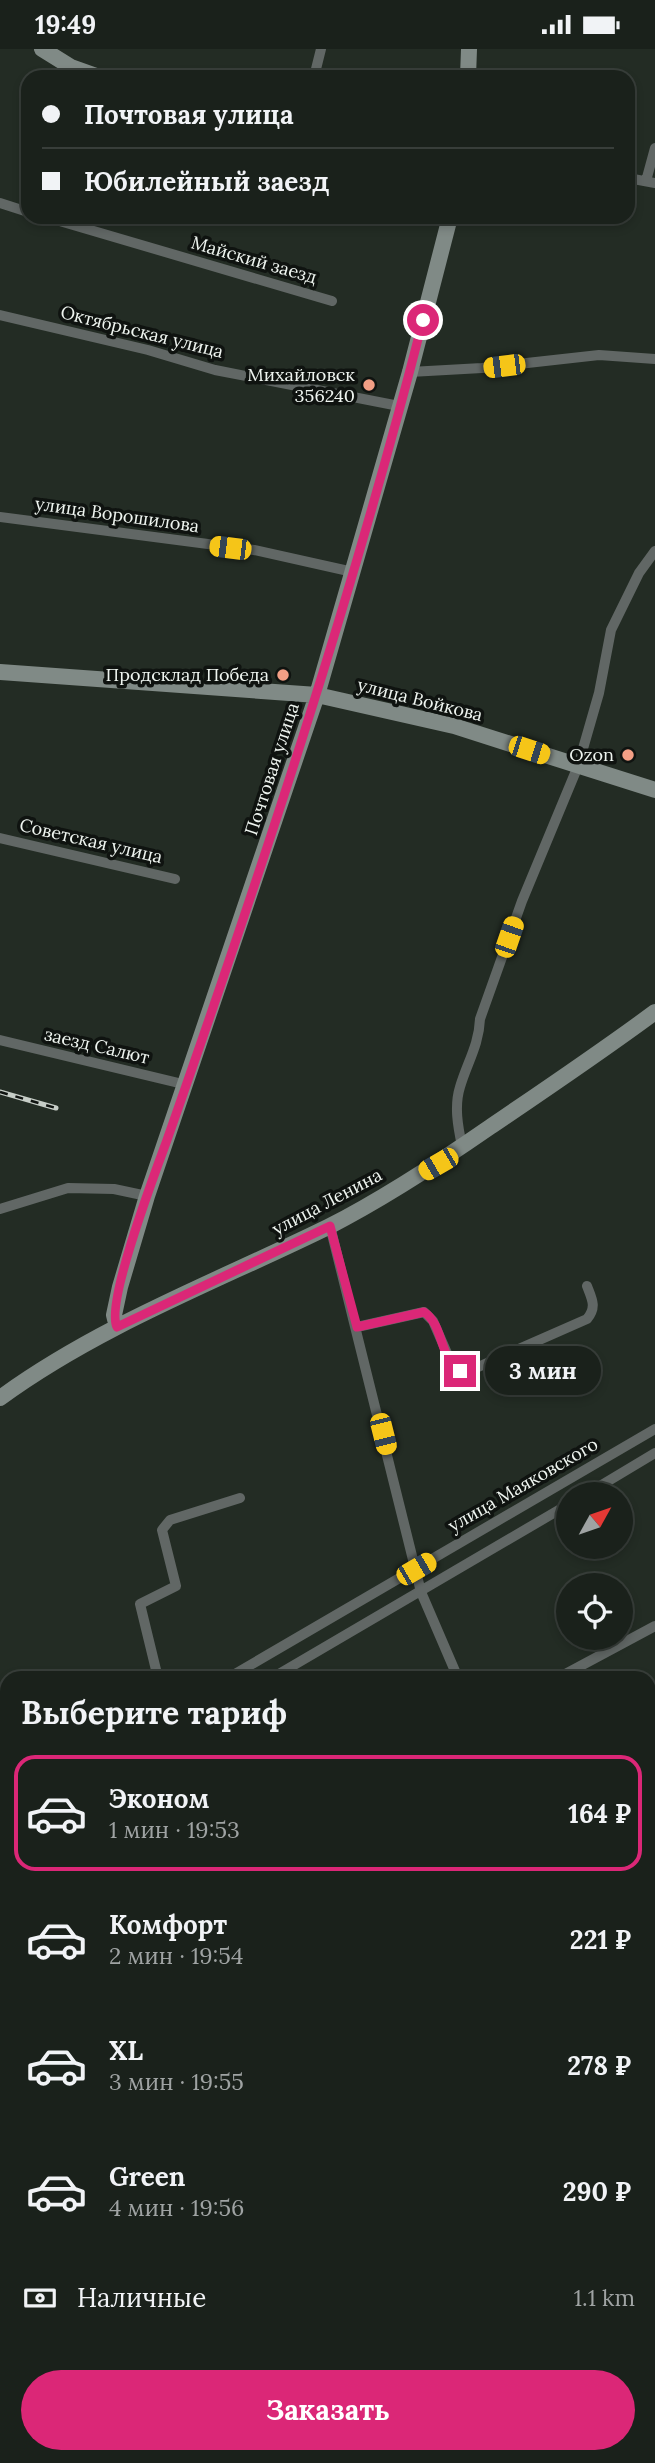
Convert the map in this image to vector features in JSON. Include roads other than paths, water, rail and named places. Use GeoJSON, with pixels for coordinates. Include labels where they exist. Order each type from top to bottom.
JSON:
{"type":"FeatureCollection","features":[{"type":"Feature","properties":{"kind":"main road"},"geometry":{"type":"LineString","coordinates":[[42,49],[79,70]]}},
{"type":"Feature","properties":{"kind":"main road"},"geometry":{"type":"LineString","coordinates":[[468,70],[469,49]]}},
{"type":"Feature","properties":{"kind":"main road","name":"Почтовая улица"},"geometry":{"type":"LineString","coordinates":[[117,1327],[114,1315],[120,1287],[147,1196],[187,1085],[317,695],[410,372],[448,224]]}},
{"type":"Feature","properties":{"kind":"main road","name":"улица Войкова"},"geometry":{"type":"LineString","coordinates":[[0,672],[317,695],[454,726],[655,790]]}},
{"type":"Feature","properties":{"kind":"main road","name":"улица Ленина"},"geometry":{"type":"LineString","coordinates":[[0,1398],[36,1373],[117,1327],[330,1226],[438,1164],[655,1012]]}},
{"type":"Feature","properties":{"kind":"main road"},"geometry":{"type":"LineString","coordinates":[[120,1287],[128,1303],[151,1311]]}},
{"type":"Feature","properties":{"kind":"street"},"geometry":{"type":"LineString","coordinates":[[316,70],[321,49]]}},
{"type":"Feature","properties":{"kind":"street"},"geometry":{"type":"LineString","coordinates":[[651,182],[655,148]]}},
{"type":"Feature","properties":{"kind":"street"},"geometry":{"type":"LineString","coordinates":[[0,204],[21,210]]}},
{"type":"Feature","properties":{"kind":"street","name":"Майский заезд"},"geometry":{"type":"LineString","coordinates":[[70,224],[332,301]]}},
{"type":"Feature","properties":{"kind":"street","name":"Октябрьская улица"},"geometry":{"type":"LineString","coordinates":[[0,315],[148,350],[215,370],[399,406]]}},
{"type":"Feature","properties":{"kind":"street"},"geometry":{"type":"LineString","coordinates":[[410,372],[482,368],[599,355],[655,359]]}},
{"type":"Feature","properties":{"kind":"street","name":"улица Ворошилова"},"geometry":{"type":"LineString","coordinates":[[0,517],[254,550],[353,572]]}},
{"type":"Feature","properties":{"kind":"street"},"geometry":{"type":"LineString","coordinates":[[462,1146],[456,1118],[459,1088],[477,1044],[480,1019],[522,901],[578,766],[599,693],[611,630],[639,573],[655,551]]}},
{"type":"Feature","properties":{"kind":"street","name":"Советская улица"},"geometry":{"type":"LineString","coordinates":[[0,838],[175,879]]}},
{"type":"Feature","properties":{"kind":"street","name":"заезд Салют"},"geometry":{"type":"LineString","coordinates":[[0,1041],[187,1085]]}},
{"type":"Feature","properties":{"kind":"street"},"geometry":{"type":"LineString","coordinates":[[0,1209],[68,1188],[114,1189],[147,1196]]}},
{"type":"Feature","properties":{"kind":"street"},"geometry":{"type":"LineString","coordinates":[[330,1226],[421,1592],[454,1671]]}},
{"type":"Feature","properties":{"kind":"street"},"geometry":{"type":"LineString","coordinates":[[357,1327],[424,1312],[433,1321],[453,1367],[460,1371],[469,1371],[587,1319],[593,1312],[594,1304],[587,1286]]}},
{"type":"Feature","properties":{"kind":"street","name":"улица Маяковского"},"geometry":{"type":"LineString","coordinates":[[240,1671],[655,1429]]}},
{"type":"Feature","properties":{"kind":"street"},"geometry":{"type":"LineString","coordinates":[[607,1482],[655,1453]]}},
{"type":"Feature","properties":{"kind":"street"},"geometry":{"type":"LineString","coordinates":[[156,1671],[140,1604],[176,1586],[162,1531],[164,1525],[170,1520],[240,1498]]}},
{"type":"Feature","properties":{"kind":"street"},"geometry":{"type":"LineString","coordinates":[[284,1671],[556,1512]]}},
{"type":"Feature","properties":{"kind":"street"},"geometry":{"type":"LineString","coordinates":[[571,1671],[655,1626]]}},
{"type":"Feature","properties":{"kind":"railway"},"geometry":{"type":"LineString","coordinates":[[0,1092],[56,1108]]}},
{"type":"Feature","properties":{"kind":"place","name":"Михайловск 356240"},"geometry":{"type":"Point","coordinates":[369,385]}},
{"type":"Feature","properties":{"kind":"place","name":"Продсклад Победа"},"geometry":{"type":"Point","coordinates":[283,675]}},
{"type":"Feature","properties":{"kind":"place","name":"Ozon"},"geometry":{"type":"Point","coordinates":[628,755]}}]}
